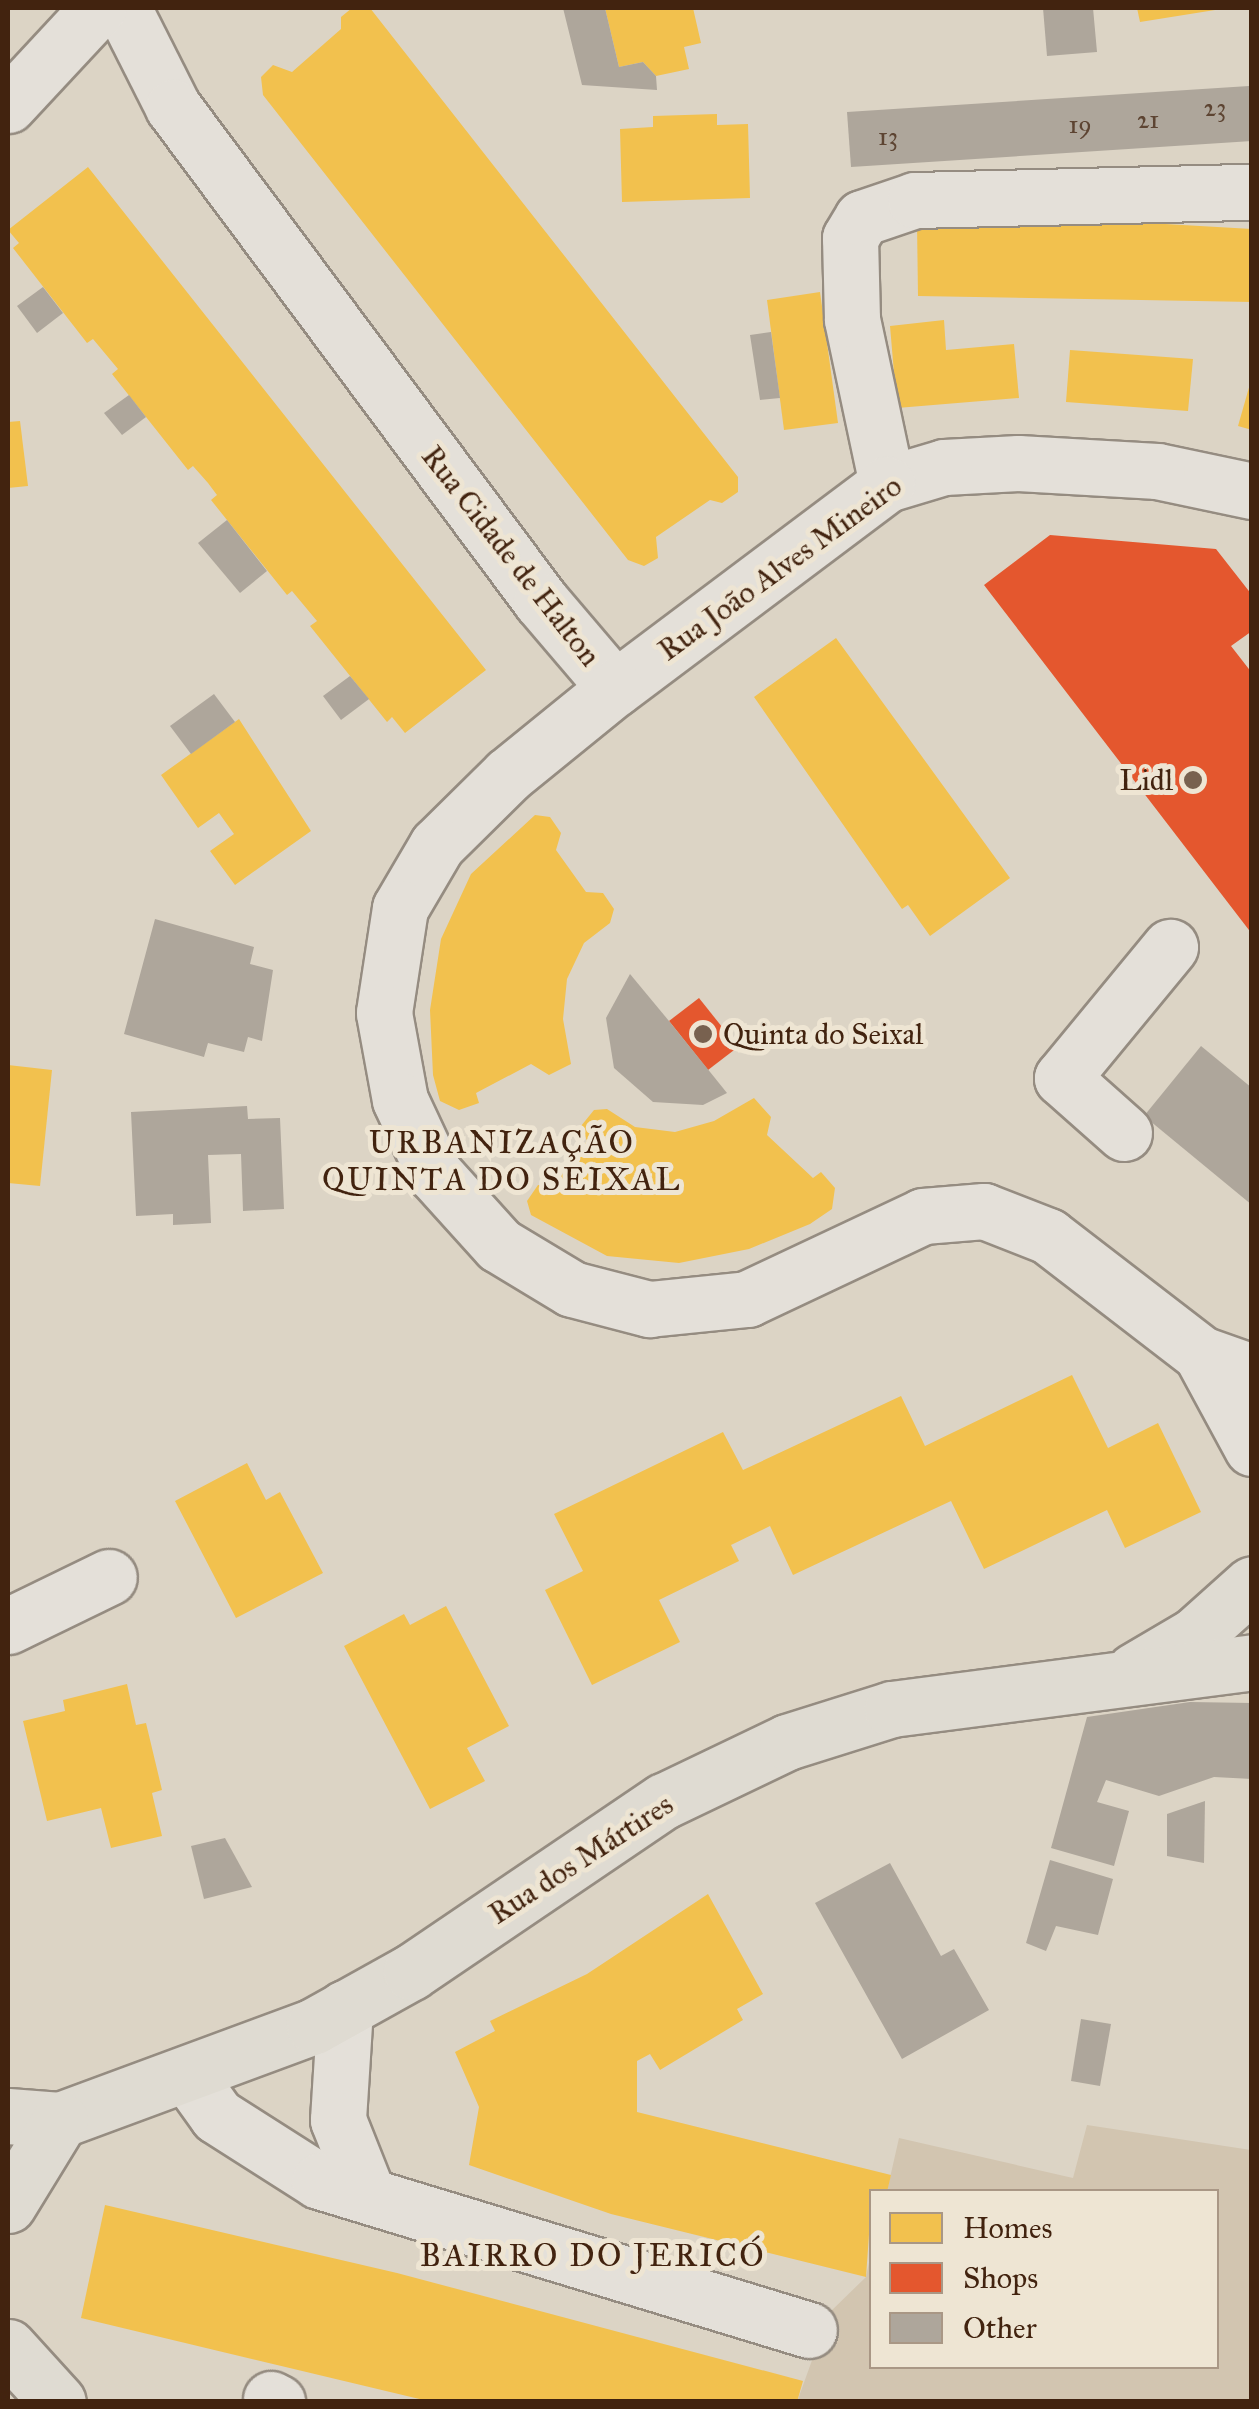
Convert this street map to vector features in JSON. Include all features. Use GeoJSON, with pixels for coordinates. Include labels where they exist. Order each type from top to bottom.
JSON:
{"type":"FeatureCollection","features":[{"type":"Feature","properties":{"kind":"main road","name":"Rua dos Mártires"},"geometry":{"type":"LineString","coordinates":[[1128,1675],[1195,1635],[1252,1584]]}},
{"type":"Feature","properties":{"kind":"main road","name":"Rua dos Mártires"},"geometry":{"type":"LineString","coordinates":[[8,2205],[34,2118],[189,2076],[345,2008],[411,1972],[664,1801],[743,1760],[892,1709],[1128,1675],[1252,1662]]}},
{"type":"Feature","properties":{"kind":"main road"},"geometry":{"type":"LineString","coordinates":[[8,2347],[58,2402]]}},
{"type":"Feature","properties":{"kind":"street"},"geometry":{"type":"LineString","coordinates":[[8,106],[98,8]]}},
{"type":"Feature","properties":{"kind":"street","name":"Rua Cidade de Halton"},"geometry":{"type":"LineString","coordinates":[[123,8],[173,107],[541,601],[614,688],[508,775],[436,846],[400,908],[386,971],[389,1061],[415,1139],[452,1198],[534,1270],[612,1304],[650,1309],[747,1298],[923,1216],[984,1211],[1048,1236],[1201,1354],[1252,1372]]}},
{"type":"Feature","properties":{"kind":"street"},"geometry":{"type":"LineString","coordinates":[[887,484],[852,318],[850,238],[862,218],[915,200],[1252,192]]}},
{"type":"Feature","properties":{"kind":"street","name":"Rua João Alves Mineiro"},"geometry":{"type":"LineString","coordinates":[[614,688],[887,484],[944,467],[1018,463],[1157,471],[1252,491]]}},
{"type":"Feature","properties":{"kind":"street"},"geometry":{"type":"LineString","coordinates":[[1124,1133],[1062,1078],[1170,947]]}},
{"type":"Feature","properties":{"kind":"street","name":"Rua Cidade de Halton"},"geometry":{"type":"LineString","coordinates":[[1201,1354],[1252,1448]]}},
{"type":"Feature","properties":{"kind":"street"},"geometry":{"type":"LineString","coordinates":[[8,1626],[109,1577]]}},
{"type":"Feature","properties":{"kind":"street"},"geometry":{"type":"LineString","coordinates":[[345,2008],[338,2120],[367,2193]]}},
{"type":"Feature","properties":{"kind":"street"},"geometry":{"type":"LineString","coordinates":[[189,2076],[217,2116],[250,2142],[319,2181],[809,2330]]}},
{"type":"Feature","properties":{"kind":"shaded area"},"geometry":{"type":"Polygon","coordinates":[[[1087,2125],[1251,2150],[1251,2401],[797,2402],[829,2313],[866,2277],[869,2263],[869,2369],[1219,2369],[1219,2189],[887,2189],[899,2138],[1073,2178],[1087,2125]]]}},
{"type":"Feature","properties":{"kind":"building: Homes"},"geometry":{"type":"Polygon","coordinates":[[[352,8],[370,8],[738,477],[738,492],[722,503],[710,500],[656,537],[658,558],[644,566],[628,560],[263,95],[261,77],[273,65],[292,72],[341,29],[341,17],[352,8]]]}},
{"type":"Feature","properties":{"kind":"building: Homes"},"geometry":{"type":"Polygon","coordinates":[[[605,8],[693,8],[701,43],[684,47],[689,69],[656,76],[643,62],[619,67],[605,8]]]}},
{"type":"Feature","properties":{"kind":"building: Homes"},"geometry":{"type":"Polygon","coordinates":[[[1137,8],[1215,8],[1215,10],[1140,22],[1137,8]]]}},
{"type":"Feature","properties":{"kind":"building: Homes"},"geometry":{"type":"Polygon","coordinates":[[[717,114],[717,125],[748,124],[750,198],[622,202],[620,129],[653,127],[653,116],[717,114]]]}},
{"type":"Feature","properties":{"kind":"building: Homes"},"geometry":{"type":"Polygon","coordinates":[[[88,167],[486,670],[405,733],[392,717],[387,722],[310,626],[317,621],[292,591],[287,595],[211,500],[217,495],[208,483],[193,466],[188,470],[112,374],[118,369],[93,339],[87,343],[13,248],[19,243],[8,230],[88,167]]]}},
{"type":"Feature","properties":{"kind":"building: Homes"},"geometry":{"type":"Polygon","coordinates":[[[1113,221],[1252,229],[1252,302],[918,296],[917,223],[1113,221]]]}},
{"type":"Feature","properties":{"kind":"building: Homes"},"geometry":{"type":"Polygon","coordinates":[[[820,292],[838,423],[784,430],[767,300],[820,292]]]}},
{"type":"Feature","properties":{"kind":"building: Homes"},"geometry":{"type":"Polygon","coordinates":[[[944,320],[946,350],[1014,344],[1019,398],[897,408],[890,326],[944,320]]]}},
{"type":"Feature","properties":{"kind":"building: Homes"},"geometry":{"type":"Polygon","coordinates":[[[1070,350],[1193,359],[1188,411],[1066,402],[1070,350]]]}},
{"type":"Feature","properties":{"kind":"building: Homes"},"geometry":{"type":"Polygon","coordinates":[[[1252,384],[1252,430],[1238,426],[1252,384]]]}},
{"type":"Feature","properties":{"kind":"building: Homes"},"geometry":{"type":"Polygon","coordinates":[[[20,421],[28,486],[8,488],[8,422],[20,421]]]}},
{"type":"Feature","properties":{"kind":"building: Homes"},"geometry":{"type":"Polygon","coordinates":[[[836,638],[1010,878],[930,936],[908,905],[902,909],[754,697],[836,638]]]}},
{"type":"Feature","properties":{"kind":"building: Homes"},"geometry":{"type":"Polygon","coordinates":[[[239,719],[311,831],[235,885],[210,851],[234,834],[219,813],[198,828],[161,775],[239,719]]]}},
{"type":"Feature","properties":{"kind":"building: Homes"},"geometry":{"type":"Polygon","coordinates":[[[535,815],[550,817],[561,833],[556,850],[586,892],[603,893],[614,909],[610,923],[584,943],[567,979],[563,1019],[571,1064],[549,1075],[531,1064],[476,1093],[479,1103],[459,1110],[440,1101],[433,1075],[430,1010],[441,939],[471,874],[535,815]]]}},
{"type":"Feature","properties":{"kind":"building: Homes"},"geometry":{"type":"Polygon","coordinates":[[[8,1065],[52,1070],[40,1186],[8,1183],[8,1065]]]}},
{"type":"Feature","properties":{"kind":"building: Homes"},"geometry":{"type":"Polygon","coordinates":[[[754,1098],[771,1117],[767,1135],[813,1178],[821,1172],[835,1188],[832,1209],[810,1224],[749,1249],[679,1263],[607,1256],[531,1215],[527,1201],[538,1185],[555,1184],[587,1141],[581,1126],[594,1110],[607,1109],[635,1127],[675,1132],[714,1121],[754,1098]]]}},
{"type":"Feature","properties":{"kind":"building: Homes"},"geometry":{"type":"Polygon","coordinates":[[[1072,1375],[1108,1448],[1158,1423],[1201,1512],[1125,1548],[1107,1510],[984,1569],[951,1501],[793,1575],[770,1526],[731,1545],[739,1561],[659,1600],[680,1642],[592,1685],[545,1590],[583,1571],[554,1514],[723,1432],[743,1470],[901,1396],[925,1446],[1072,1375]]]}},
{"type":"Feature","properties":{"kind":"building: Homes"},"geometry":{"type":"Polygon","coordinates":[[[247,1463],[266,1500],[280,1492],[323,1573],[236,1618],[175,1501],[247,1463]]]}},
{"type":"Feature","properties":{"kind":"building: Homes"},"geometry":{"type":"Polygon","coordinates":[[[446,1606],[509,1726],[467,1748],[485,1781],[430,1809],[344,1646],[404,1614],[410,1625],[446,1606]]]}},
{"type":"Feature","properties":{"kind":"building: Homes"},"geometry":{"type":"Polygon","coordinates":[[[127,1684],[136,1725],[146,1723],[162,1790],[152,1793],[162,1836],[111,1848],[101,1808],[47,1821],[23,1721],[65,1711],[63,1700],[127,1684]]]}},
{"type":"Feature","properties":{"kind":"building: Homes"},"geometry":{"type":"Polygon","coordinates":[[[708,1894],[763,1994],[737,2009],[743,2020],[660,2070],[650,2054],[637,2061],[637,2112],[891,2175],[888,2189],[869,2189],[866,2277],[611,2214],[469,2165],[479,2107],[455,2052],[495,2031],[490,2021],[587,1974],[708,1894]]]}},
{"type":"Feature","properties":{"kind":"building: Homes"},"geometry":{"type":"Polygon","coordinates":[[[105,2205],[397,2273],[803,2381],[797,2402],[432,2402],[81,2318],[105,2205]]]}},
{"type":"Feature","properties":{"kind":"building: Shops","name":"Lidl"},"geometry":{"type":"Polygon","coordinates":[[[1050,535],[1216,549],[1252,595],[1252,631],[1231,646],[1252,673],[1252,934],[984,585],[1050,535]]]}},
{"type":"Feature","properties":{"kind":"building: Shops","name":"Quinta do Seixal"},"geometry":{"type":"Polygon","coordinates":[[[699,998],[738,1047],[708,1070],[669,1021],[699,998]]]}},
{"type":"Feature","properties":{"kind":"building: Other"},"geometry":{"type":"Polygon","coordinates":[[[563,8],[605,8],[619,67],[643,62],[656,76],[657,90],[582,85],[563,8]]]}},
{"type":"Feature","properties":{"kind":"building: Other"},"geometry":{"type":"Polygon","coordinates":[[[1043,8],[1093,8],[1097,52],[1047,56],[1043,8]]]}},
{"type":"Feature","properties":{"kind":"building: Other"},"geometry":{"type":"Polygon","coordinates":[[[1249,86],[1252,141],[851,167],[847,112],[1249,86]]]}},
{"type":"Feature","properties":{"kind":"building: Other"},"geometry":{"type":"Polygon","coordinates":[[[43,287],[63,313],[37,333],[17,306],[43,287]]]}},
{"type":"Feature","properties":{"kind":"building: Other"},"geometry":{"type":"Polygon","coordinates":[[[771,332],[780,398],[760,400],[750,335],[771,332]]]}},
{"type":"Feature","properties":{"kind":"building: Other"},"geometry":{"type":"Polygon","coordinates":[[[129,395],[146,417],[122,435],[104,413],[129,395]]]}},
{"type":"Feature","properties":{"kind":"building: Other"},"geometry":{"type":"Polygon","coordinates":[[[227,520],[267,571],[240,593],[198,543],[227,520]]]}},
{"type":"Feature","properties":{"kind":"building: Other"},"geometry":{"type":"Polygon","coordinates":[[[350,676],[369,699],[341,720],[323,696],[350,676]]]}},
{"type":"Feature","properties":{"kind":"building: Other"},"geometry":{"type":"Polygon","coordinates":[[[214,694],[235,722],[191,754],[170,726],[214,694]]]}},
{"type":"Feature","properties":{"kind":"building: Other"},"geometry":{"type":"Polygon","coordinates":[[[155,919],[254,947],[250,964],[273,970],[262,1041],[248,1037],[244,1052],[208,1043],[204,1057],[124,1034],[155,919]]]}},
{"type":"Feature","properties":{"kind":"building: Other"},"geometry":{"type":"Polygon","coordinates":[[[630,974],[727,1093],[703,1105],[653,1102],[614,1068],[606,1018],[630,974]]]}},
{"type":"Feature","properties":{"kind":"building: Other"},"geometry":{"type":"Polygon","coordinates":[[[1201,1046],[1252,1088],[1252,1205],[1144,1116],[1201,1046]]]}},
{"type":"Feature","properties":{"kind":"building: Other"},"geometry":{"type":"Polygon","coordinates":[[[247,1106],[248,1119],[280,1118],[284,1209],[243,1211],[241,1154],[208,1155],[211,1223],[173,1225],[173,1214],[136,1216],[131,1112],[247,1106]]]}},
{"type":"Feature","properties":{"kind":"building: Other"},"geometry":{"type":"Polygon","coordinates":[[[1190,1702],[1252,1703],[1252,1779],[1214,1777],[1159,1796],[1106,1780],[1097,1802],[1129,1811],[1114,1866],[1051,1848],[1087,1717],[1190,1702]]]}},
{"type":"Feature","properties":{"kind":"building: Other"},"geometry":{"type":"Polygon","coordinates":[[[1205,1801],[1204,1863],[1167,1856],[1167,1814],[1205,1801]]]}},
{"type":"Feature","properties":{"kind":"building: Other"},"geometry":{"type":"Polygon","coordinates":[[[225,1838],[252,1887],[204,1899],[191,1846],[225,1838]]]}},
{"type":"Feature","properties":{"kind":"building: Other"},"geometry":{"type":"Polygon","coordinates":[[[1050,1860],[1113,1879],[1098,1935],[1056,1926],[1046,1951],[1026,1943],[1050,1860]]]}},
{"type":"Feature","properties":{"kind":"building: Other"},"geometry":{"type":"Polygon","coordinates":[[[890,1863],[941,1956],[954,1949],[989,2010],[902,2059],[815,1903],[890,1863]]]}},
{"type":"Feature","properties":{"kind":"building: Other"},"geometry":{"type":"Polygon","coordinates":[[[1081,2019],[1111,2024],[1100,2086],[1071,2081],[1081,2019]]]}},
{"type":"Feature","properties":{"kind":"place","name":"Lidl"},"geometry":{"type":"Point","coordinates":[1193,780]}},
{"type":"Feature","properties":{"kind":"place","name":"Quinta do Seixal"},"geometry":{"type":"Point","coordinates":[703,1034]}},
{"type":"Feature","properties":{"kind":"district","name":"URBANIZAÇÃO QUINTA DO SEIXAL"},"geometry":{"type":"Point","coordinates":[502,1162]}},
{"type":"Feature","properties":{"kind":"district","name":"BAIRRO DO JERICÓ"},"geometry":{"type":"Point","coordinates":[593,2256]}}]}
